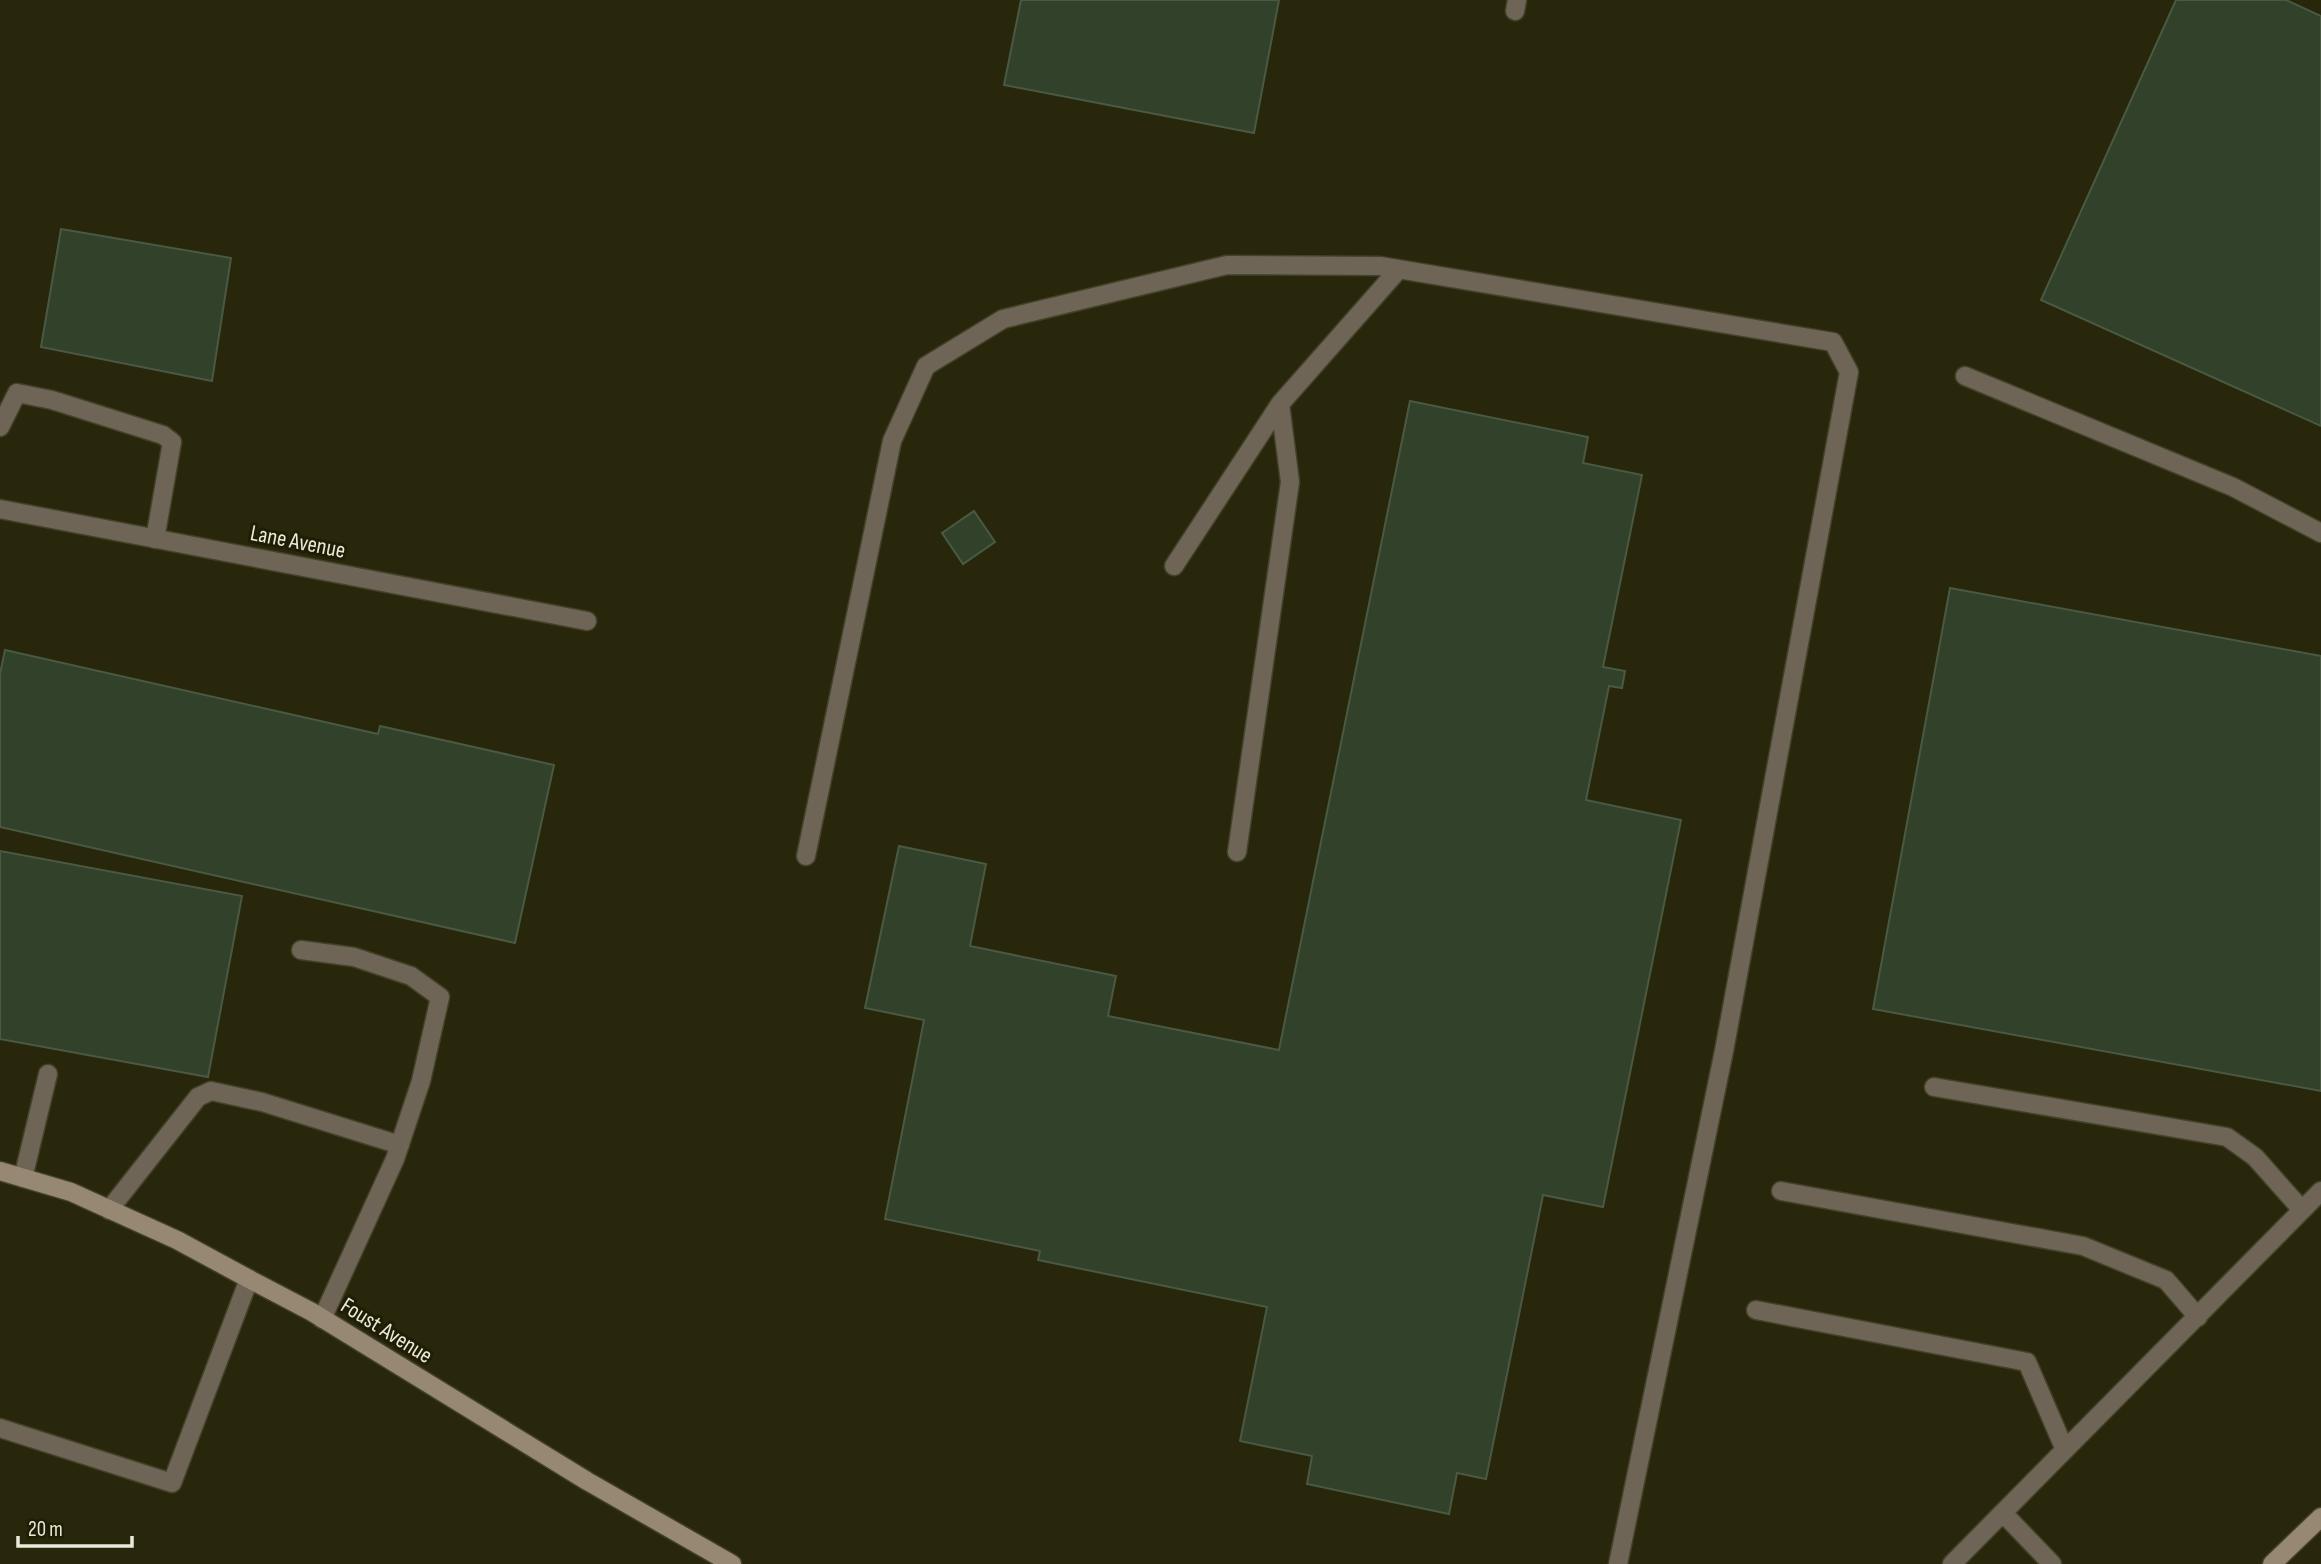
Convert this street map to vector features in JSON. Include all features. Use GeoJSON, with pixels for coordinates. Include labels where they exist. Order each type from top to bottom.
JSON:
{"type":"FeatureCollection","features":[{"type":"Feature","properties":{"kind":"street"},"geometry":{"type":"LineString","coordinates":[[806,856],[892,441],[926,366],[1003,319],[1227,265],[1380,266],[1833,342],[1849,372],[1727,1037],[1618,1564]]}},
{"type":"Feature","properties":{"kind":"street"},"geometry":{"type":"LineString","coordinates":[[1174,566],[1280,404],[1399,269]]}},
{"type":"Feature","properties":{"kind":"street"},"geometry":{"type":"LineString","coordinates":[[1965,376],[2233,487],[2321,533]]}},
{"type":"Feature","properties":{"kind":"street"},"geometry":{"type":"LineString","coordinates":[[0,427],[17,393],[52,400],[163,435],[172,442],[155,539]]}},
{"type":"Feature","properties":{"kind":"street"},"geometry":{"type":"LineString","coordinates":[[1237,852],[1290,482],[1280,404]]}},
{"type":"Feature","properties":{"kind":"street","name":"Lane Avenue"},"geometry":{"type":"LineString","coordinates":[[0,509],[587,621]]}},
{"type":"Feature","properties":{"kind":"street"},"geometry":{"type":"LineString","coordinates":[[301,950],[354,957],[411,976],[440,997],[421,1081],[400,1145],[322,1319]]}},
{"type":"Feature","properties":{"kind":"street"},"geometry":{"type":"LineString","coordinates":[[23,1178],[48,1073]]}},
{"type":"Feature","properties":{"kind":"street"},"geometry":{"type":"LineString","coordinates":[[1934,1087],[2227,1137],[2255,1157],[2302,1210]]}},
{"type":"Feature","properties":{"kind":"street"},"geometry":{"type":"LineString","coordinates":[[109,1210],[198,1097],[211,1091],[262,1102],[400,1145]]}},
{"type":"Feature","properties":{"kind":"street","name":"Foust Avenue"},"geometry":{"type":"LineString","coordinates":[[0,1171],[71,1192],[177,1240],[322,1319],[587,1481],[732,1564]]}},
{"type":"Feature","properties":{"kind":"street"},"geometry":{"type":"LineString","coordinates":[[1781,1191],[2083,1246],[2166,1280],[2198,1317]]}},
{"type":"Feature","properties":{"kind":"street"},"geometry":{"type":"LineString","coordinates":[[1952,1564],[2321,1191]]}},
{"type":"Feature","properties":{"kind":"street"},"geometry":{"type":"LineString","coordinates":[[0,1428],[172,1483],[249,1279]]}},
{"type":"Feature","properties":{"kind":"street"},"geometry":{"type":"LineString","coordinates":[[1756,1310],[2027,1362],[2065,1450]]}},
{"type":"Feature","properties":{"kind":"street"},"geometry":{"type":"LineString","coordinates":[[2003,1513],[2052,1564]]}},
{"type":"Feature","properties":{"kind":"street"},"geometry":{"type":"LineString","coordinates":[[2272,1564],[2321,1517]]}},
{"type":"Feature","properties":{"kind":"building"},"geometry":{"type":"Polygon","coordinates":[[[1021,0],[1279,0],[1254,133],[1004,85],[1021,0]]]}},
{"type":"Feature","properties":{"kind":"building"},"geometry":{"type":"Polygon","coordinates":[[[2176,0],[2286,0],[2321,16],[2321,426],[2041,300],[2176,0]]]}},
{"type":"Feature","properties":{"kind":"building"},"geometry":{"type":"Polygon","coordinates":[[[61,229],[231,258],[212,381],[41,347],[61,229]]]}},
{"type":"Feature","properties":{"kind":"building"},"geometry":{"type":"Polygon","coordinates":[[[1410,401],[1588,437],[1583,463],[1642,475],[1603,667],[1625,671],[1622,688],[1609,686],[1586,800],[1681,820],[1603,1207],[1543,1195],[1486,1479],[1457,1473],[1449,1514],[1307,1484],[1312,1456],[1240,1441],[1267,1307],[1038,1260],[1040,1251],[885,1219],[924,1020],[865,1008],[899,846],[986,864],[970,946],[1116,976],[1108,1016],[1279,1050],[1410,401]]]}},
{"type":"Feature","properties":{"kind":"building"},"geometry":{"type":"Polygon","coordinates":[[[974,511],[995,542],[963,564],[942,533],[974,511]]]}},
{"type":"Feature","properties":{"kind":"building"},"geometry":{"type":"Polygon","coordinates":[[[1950,588],[2321,656],[2321,1091],[1873,1009],[1950,588]]]}},
{"type":"Feature","properties":{"kind":"building"},"geometry":{"type":"Polygon","coordinates":[[[5,650],[378,734],[380,726],[554,765],[515,943],[0,827],[0,674],[5,650]]]}},
{"type":"Feature","properties":{"kind":"building"},"geometry":{"type":"Polygon","coordinates":[[[0,851],[242,896],[208,1077],[0,1039],[0,851]]]}}]}
